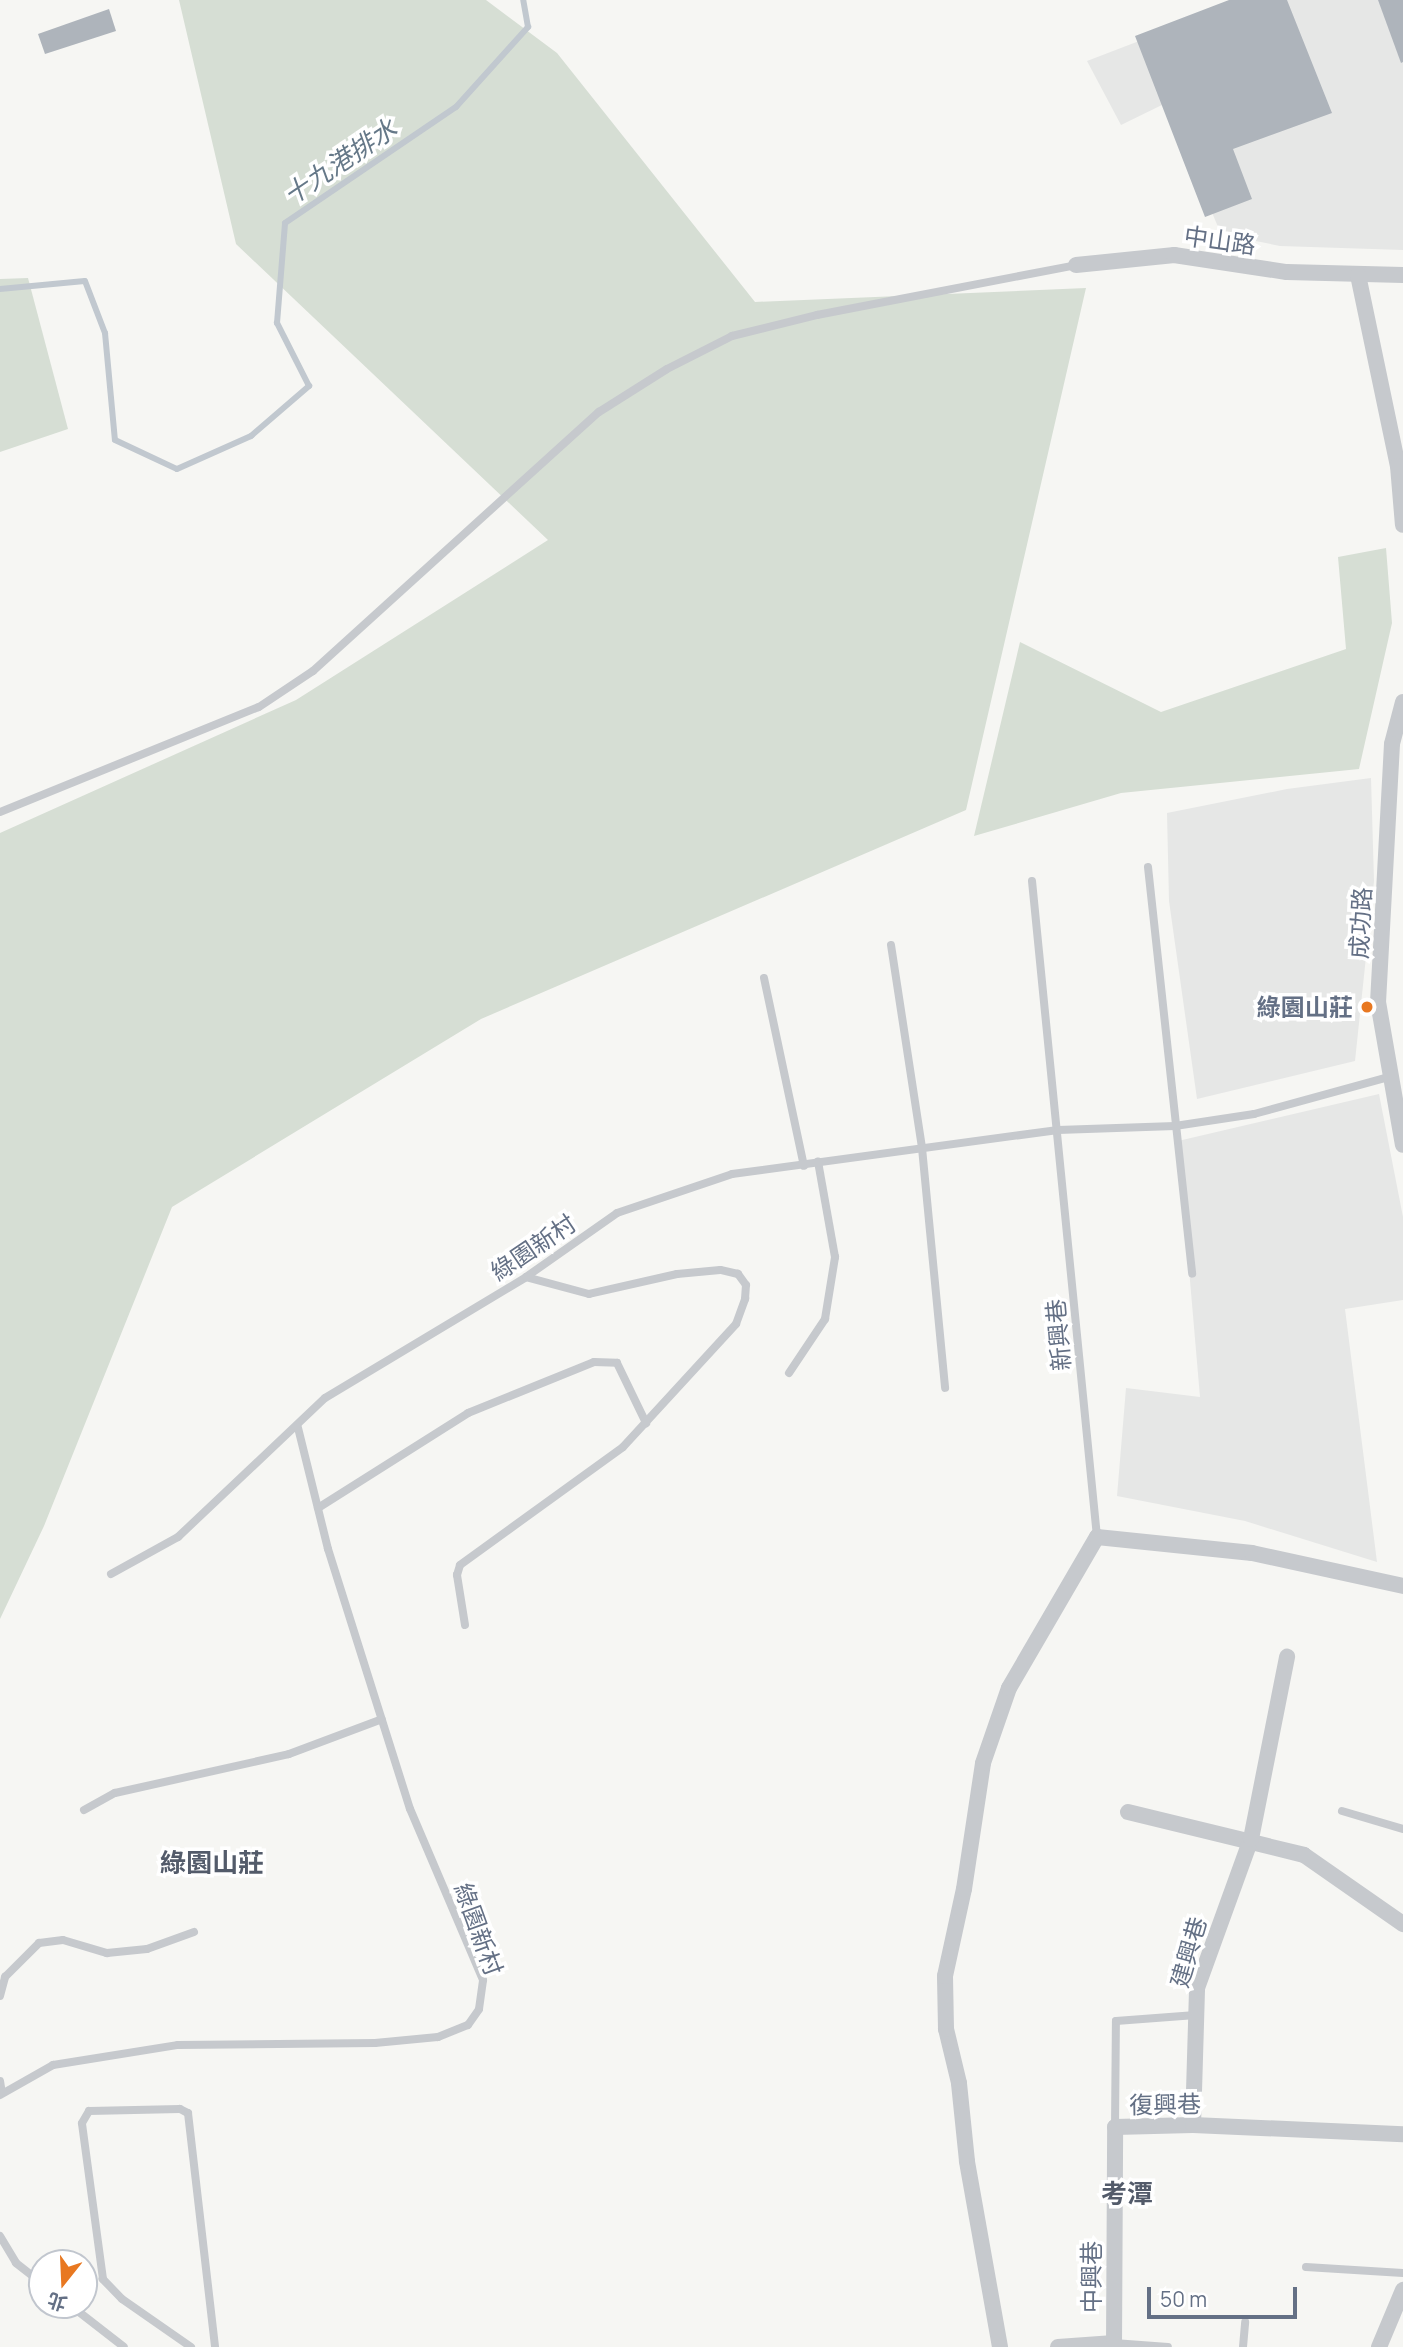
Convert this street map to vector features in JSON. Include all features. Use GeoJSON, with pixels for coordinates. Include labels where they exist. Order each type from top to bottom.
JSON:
{"type":"FeatureCollection","features":[{"type":"Feature","properties":{"kind":"street","name":"中山路"},"geometry":{"type":"LineString","coordinates":[[1076,265],[1174,256],[1287,272],[1403,275]]}},
{"type":"Feature","properties":{"kind":"street"},"geometry":{"type":"LineString","coordinates":[[1358,275],[1398,466],[1403,525]]}},
{"type":"Feature","properties":{"kind":"street","name":"成功路"},"geometry":{"type":"LineString","coordinates":[[1403,702],[1392,744],[1378,1002],[1403,1146]]}},
{"type":"Feature","properties":{"kind":"street"},"geometry":{"type":"LineString","coordinates":[[1000,2347],[967,2161],[959,2083],[946,2029],[945,1976],[964,1889],[983,1763],[1009,1688],[1097,1538],[1252,1553],[1403,1586]]}},
{"type":"Feature","properties":{"kind":"street","name":"建興巷"},"geometry":{"type":"LineString","coordinates":[[1193,2125],[1196,2015],[1200,1977],[1251,1839],[1287,1657]]}},
{"type":"Feature","properties":{"kind":"street"},"geometry":{"type":"LineString","coordinates":[[1128,1812],[1251,1839],[1304,1855],[1403,1924]]}},
{"type":"Feature","properties":{"kind":"street","name":"復興巷"},"geometry":{"type":"LineString","coordinates":[[1115,2127],[1193,2125],[1403,2134]]}},
{"type":"Feature","properties":{"kind":"street","name":"中興巷"},"geometry":{"type":"LineString","coordinates":[[1058,2347],[1114,2345],[1115,2127]]}},
{"type":"Feature","properties":{"kind":"street"},"geometry":{"type":"LineString","coordinates":[[1379,2347],[1403,2290]]}},
{"type":"Feature","properties":{"kind":"lane"},"geometry":{"type":"LineString","coordinates":[[0,812],[259,707],[313,671],[599,412],[667,369],[732,336],[817,315],[1076,265]]}},
{"type":"Feature","properties":{"kind":"lane"},"geometry":{"type":"LineString","coordinates":[[1148,867],[1192,1274]]}},
{"type":"Feature","properties":{"kind":"lane","name":"新興巷"},"geometry":{"type":"LineString","coordinates":[[1032,881],[1097,1538]]}},
{"type":"Feature","properties":{"kind":"lane"},"geometry":{"type":"LineString","coordinates":[[891,945],[922,1148],[945,1388]]}},
{"type":"Feature","properties":{"kind":"lane"},"geometry":{"type":"LineString","coordinates":[[764,978],[804,1166]]}},
{"type":"Feature","properties":{"kind":"lane"},"geometry":{"type":"LineString","coordinates":[[922,1148],[1058,1130],[1175,1126],[1254,1114],[1392,1076]]}},
{"type":"Feature","properties":{"kind":"lane","name":"綠園新村"},"geometry":{"type":"LineString","coordinates":[[111,1574],[178,1536],[238,1476],[298,1428],[325,1398],[526,1277],[617,1213],[732,1174],[922,1148]]}},
{"type":"Feature","properties":{"kind":"lane"},"geometry":{"type":"LineString","coordinates":[[789,1373],[825,1319],[835,1257],[818,1162]]}},
{"type":"Feature","properties":{"kind":"lane"},"geometry":{"type":"LineString","coordinates":[[465,1625],[457,1575],[460,1565],[623,1447],[736,1324],[746,1285],[738,1274],[720,1270],[677,1274],[589,1294],[526,1277]]}},
{"type":"Feature","properties":{"kind":"lane"},"geometry":{"type":"LineString","coordinates":[[318,1508],[468,1413],[594,1362],[617,1363],[646,1423]]}},
{"type":"Feature","properties":{"kind":"lane","name":"綠園新村"},"geometry":{"type":"LineString","coordinates":[[1,2094],[53,2065],[178,2045],[375,2043],[438,2037],[468,2025],[479,2009],[483,1980],[410,1809],[318,1508],[298,1428]]}},
{"type":"Feature","properties":{"kind":"lane"},"geometry":{"type":"LineString","coordinates":[[84,1810],[115,1793],[289,1754],[382,1719]]}},
{"type":"Feature","properties":{"kind":"lane"},"geometry":{"type":"LineString","coordinates":[[1342,1811],[1403,1829]]}},
{"type":"Feature","properties":{"kind":"lane"},"geometry":{"type":"LineString","coordinates":[[0,1996],[5,1977],[40,1943],[63,1940],[107,1953],[147,1949],[194,1932]]}},
{"type":"Feature","properties":{"kind":"lane","name":"復興巷"},"geometry":{"type":"LineString","coordinates":[[1115,2127],[1116,2021],[1196,2015]]}},
{"type":"Feature","properties":{"kind":"lane"},"geometry":{"type":"LineString","coordinates":[[0,2081],[1,2094]]}},
{"type":"Feature","properties":{"kind":"lane"},"geometry":{"type":"LineString","coordinates":[[191,2347],[122,2299],[103,2279],[82,2123],[89,2111],[180,2109],[188,2113],[215,2347]]}},
{"type":"Feature","properties":{"kind":"lane"},"geometry":{"type":"LineString","coordinates":[[0,2236],[16,2263],[28,2272]]}},
{"type":"Feature","properties":{"kind":"lane"},"geometry":{"type":"LineString","coordinates":[[1306,2267],[1403,2273]]}},
{"type":"Feature","properties":{"kind":"lane"},"geometry":{"type":"LineString","coordinates":[[86,2319],[117,2345]]}},
{"type":"Feature","properties":{"kind":"lane"},"geometry":{"type":"LineString","coordinates":[[1243,2347],[1245,2322]]}},
{"type":"Feature","properties":{"kind":"lane"},"geometry":{"type":"LineString","coordinates":[[1114,2345],[1168,2347]]}},
{"type":"Feature","properties":{"kind":"shaded area"},"geometry":{"type":"Polygon","coordinates":[[[179,0],[486,0],[557,53],[755,302],[1086,288],[966,810],[481,1019],[172,1207],[44,1526],[0,1619],[0,833],[296,700],[548,540],[236,244],[179,0]]]}},
{"type":"Feature","properties":{"kind":"shaded area"},"geometry":{"type":"Polygon","coordinates":[[[1246,0],[1403,0],[1403,250],[1280,246],[1221,234],[1166,103],[1121,125],[1087,61],[1246,0]]]}},
{"type":"Feature","properties":{"kind":"shaded area"},"geometry":{"type":"Polygon","coordinates":[[[28,278],[68,429],[0,452],[0,279],[28,278]]]}},
{"type":"Feature","properties":{"kind":"shaded area"},"geometry":{"type":"Polygon","coordinates":[[[1386,548],[1392,623],[1359,769],[1121,793],[974,836],[1020,642],[1161,712],[1346,649],[1338,557],[1386,548]]]}},
{"type":"Feature","properties":{"kind":"shaded area"},"geometry":{"type":"Polygon","coordinates":[[[1371,778],[1374,881],[1355,1061],[1197,1099],[1169,901],[1167,813],[1287,789],[1371,778]]]}},
{"type":"Feature","properties":{"kind":"shaded area"},"geometry":{"type":"Polygon","coordinates":[[[1379,1094],[1403,1217],[1403,1300],[1345,1309],[1377,1562],[1245,1521],[1117,1496],[1126,1388],[1200,1397],[1178,1141],[1379,1094]]]}},
{"type":"Feature","properties":{"kind":"building"},"geometry":{"type":"Polygon","coordinates":[[[1229,0],[1287,0],[1332,113],[1233,149],[1252,199],[1205,217],[1135,36],[1229,0]]]}},
{"type":"Feature","properties":{"kind":"building"},"geometry":{"type":"Polygon","coordinates":[[[1378,0],[1403,0],[1401,63],[1378,0]]]}},
{"type":"Feature","properties":{"kind":"building"},"geometry":{"type":"Polygon","coordinates":[[[109,9],[116,31],[45,54],[38,34],[109,9]]]}},
{"type":"Feature","properties":{"kind":"waterway","name":"十九港排水"},"geometry":{"type":"LineString","coordinates":[[0,289],[85,281],[105,333],[115,440],[177,469],[251,436],[309,386],[277,323],[285,223],[456,107],[528,27],[523,0]]}},
{"type":"Feature","properties":{"kind":"place","name":"綠園山莊"},"geometry":{"type":"Point","coordinates":[1367,1007]}},
{"type":"Feature","properties":{"kind":"district","name":"綠園山莊"},"geometry":{"type":"Point","coordinates":[212,1863]}},
{"type":"Feature","properties":{"kind":"district","name":"考潭"},"geometry":{"type":"Point","coordinates":[1127,2194]}}]}
